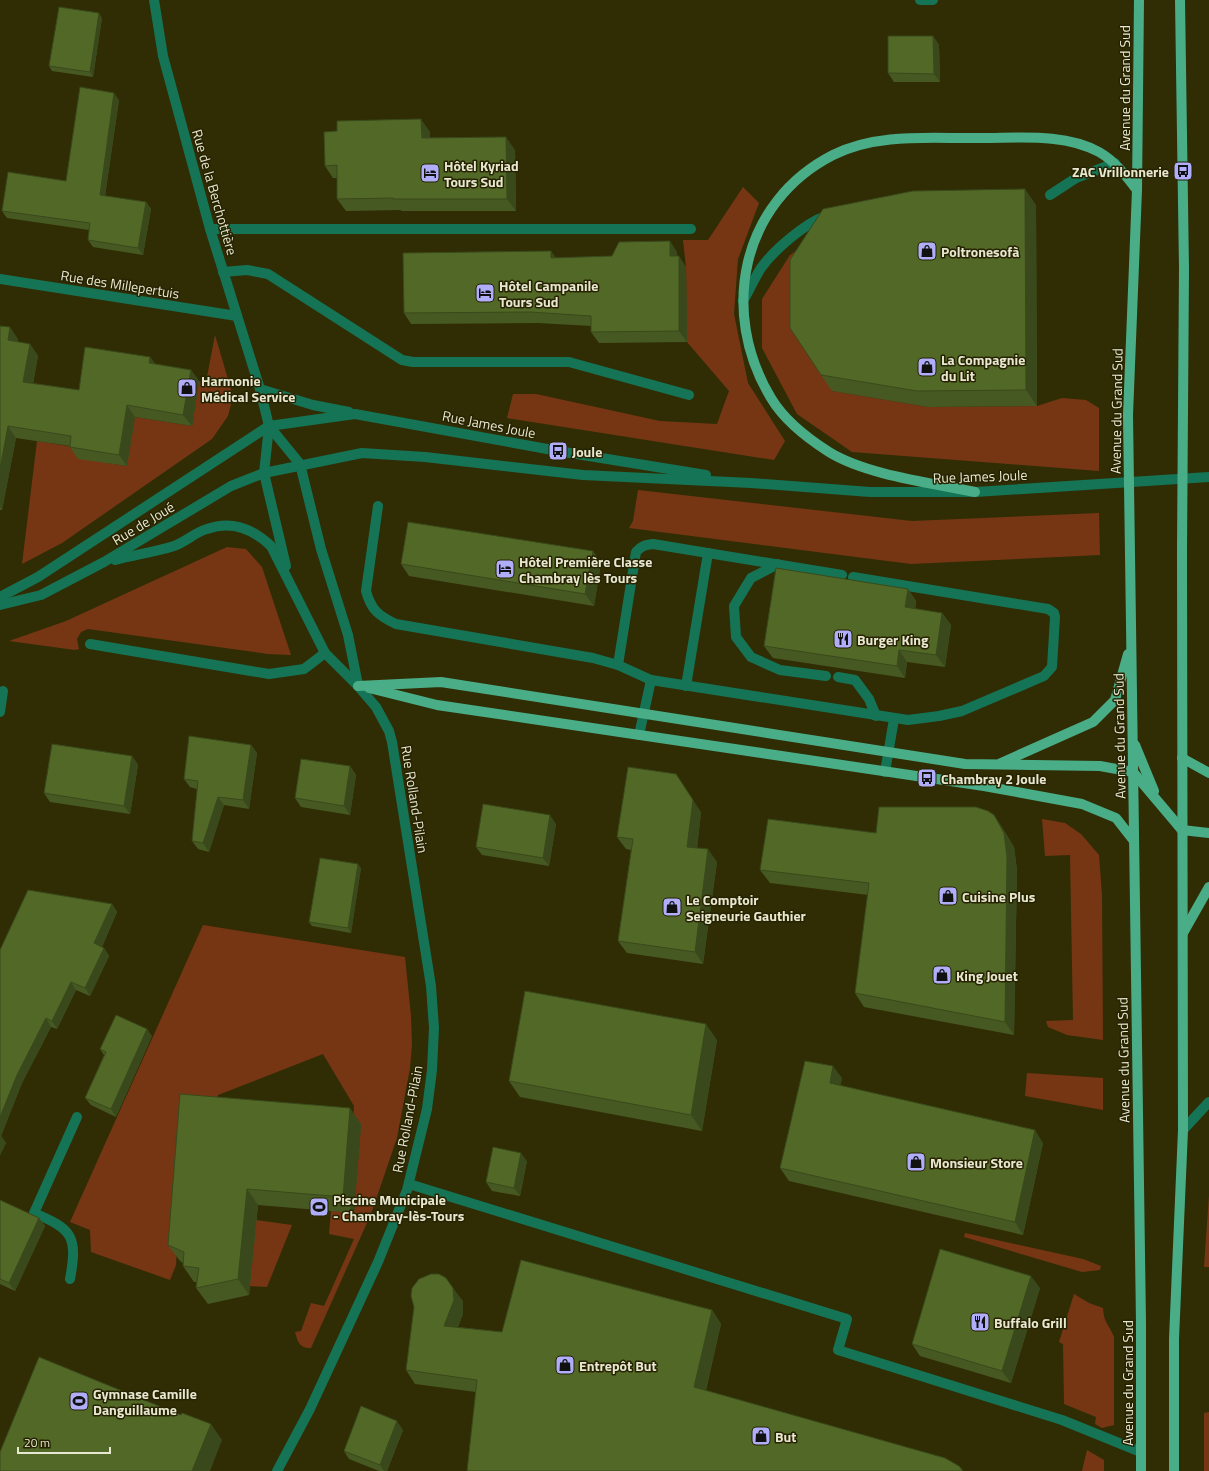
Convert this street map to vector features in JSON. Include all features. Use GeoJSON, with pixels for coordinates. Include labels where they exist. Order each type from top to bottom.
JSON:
{"type":"FeatureCollection","features":[{"type":"Feature","properties":{"kind":"main road","name":"Avenue du Grand Sud"},"geometry":{"type":"LineString","coordinates":[[1139,0],[1137,190],[1128,415],[1142,1323],[1142,1471]]}},
{"type":"Feature","properties":{"kind":"main road"},"geometry":{"type":"LineString","coordinates":[[1174,1471],[1174,1339],[1183,1130],[1182,551],[1184,246],[1180,0]]}},
{"type":"Feature","properties":{"kind":"main road"},"geometry":{"type":"LineString","coordinates":[[975,492],[909,479],[856,465],[831,453],[807,437],[787,418],[771,398],[745,337],[742,303],[745,271],[752,244],[766,216],[788,188],[808,170],[833,155],[862,144],[897,139],[1030,138],[1078,144],[1098,152],[1115,163],[1137,190]]}},
{"type":"Feature","properties":{"kind":"main road"},"geometry":{"type":"LineString","coordinates":[[997,765],[1093,722],[1114,700],[1131,644]]}},
{"type":"Feature","properties":{"kind":"main road"},"geometry":{"type":"LineString","coordinates":[[358,686],[441,682],[965,764],[1100,766],[1133,772],[1182,830],[1209,833]]}},
{"type":"Feature","properties":{"kind":"main road"},"geometry":{"type":"LineString","coordinates":[[358,686],[437,705],[885,772],[1082,804],[1116,818],[1134,841]]}},
{"type":"Feature","properties":{"kind":"main road"},"geometry":{"type":"LineString","coordinates":[[1133,739],[1155,792],[1182,830]]}},
{"type":"Feature","properties":{"kind":"main road"},"geometry":{"type":"LineString","coordinates":[[1182,758],[1209,773]]}},
{"type":"Feature","properties":{"kind":"main road"},"geometry":{"type":"LineString","coordinates":[[1183,933],[1209,887]]}},
{"type":"Feature","properties":{"kind":"street","name":"Rue de la Berchottière"},"geometry":{"type":"LineString","coordinates":[[154,0],[163,56],[210,229],[260,389],[269,426]]}},
{"type":"Feature","properties":{"kind":"street"},"geometry":{"type":"LineString","coordinates":[[920,0],[933,0]]}},
{"type":"Feature","properties":{"kind":"street"},"geometry":{"type":"LineString","coordinates":[[1050,195],[1076,178],[1115,163]]}},
{"type":"Feature","properties":{"kind":"street"},"geometry":{"type":"LineString","coordinates":[[742,303],[762,268],[785,243],[820,218],[833,214]]}},
{"type":"Feature","properties":{"kind":"street"},"geometry":{"type":"LineString","coordinates":[[210,229],[691,230]]}},
{"type":"Feature","properties":{"kind":"street"},"geometry":{"type":"LineString","coordinates":[[223,272],[247,270],[268,274],[402,360],[413,362],[569,362],[689,395]]}},
{"type":"Feature","properties":{"kind":"street","name":"Rue des Millepertuis"},"geometry":{"type":"LineString","coordinates":[[0,280],[237,316]]}},
{"type":"Feature","properties":{"kind":"street"},"geometry":{"type":"LineString","coordinates":[[260,389],[313,405],[355,414]]}},
{"type":"Feature","properties":{"kind":"street","name":"Rue James Joule"},"geometry":{"type":"LineString","coordinates":[[269,426],[355,414],[558,451],[751,483]]}},
{"type":"Feature","properties":{"kind":"street"},"geometry":{"type":"LineString","coordinates":[[269,426],[300,464],[321,549],[348,635],[358,686]]}},
{"type":"Feature","properties":{"kind":"street"},"geometry":{"type":"LineString","coordinates":[[269,426],[264,473],[290,581]]}},
{"type":"Feature","properties":{"kind":"street","name":"Rue de Joué"},"geometry":{"type":"LineString","coordinates":[[0,597],[38,577],[269,426]]}},
{"type":"Feature","properties":{"kind":"street","name":"Rue James Joule"},"geometry":{"type":"LineString","coordinates":[[300,464],[362,453],[425,457],[583,475],[751,483],[870,492],[975,492],[1209,477]]}},
{"type":"Feature","properties":{"kind":"street","name":"Rue de Joué"},"geometry":{"type":"LineString","coordinates":[[0,605],[41,595],[104,562],[231,486],[264,473],[300,464]]}},
{"type":"Feature","properties":{"kind":"street"},"geometry":{"type":"LineString","coordinates":[[378,506],[366,591],[368,600],[375,612],[396,624],[554,650],[618,665],[651,680],[894,719],[926,718],[962,711],[1044,676],[1052,667],[1054,613],[1044,608],[853,577]]}},
{"type":"Feature","properties":{"kind":"street"},"geometry":{"type":"LineString","coordinates":[[104,562],[176,546],[206,529],[225,525],[244,527],[258,534],[271,546],[290,581]]}},
{"type":"Feature","properties":{"kind":"street"},"geometry":{"type":"LineString","coordinates":[[618,665],[636,552],[639,548],[653,544],[842,575]]}},
{"type":"Feature","properties":{"kind":"street"},"geometry":{"type":"LineString","coordinates":[[686,686],[708,553]]}},
{"type":"Feature","properties":{"kind":"street"},"geometry":{"type":"LineString","coordinates":[[778,564],[751,578],[734,606],[736,637],[751,657],[780,670],[826,676]]}},
{"type":"Feature","properties":{"kind":"street","name":"Rue Rolland-Pilain"},"geometry":{"type":"LineString","coordinates":[[277,1471],[310,1409],[378,1262],[409,1184],[427,1109],[432,1070],[434,1028],[431,986],[390,731],[376,707],[358,686],[325,653],[290,581]]}},
{"type":"Feature","properties":{"kind":"street"},"geometry":{"type":"LineString","coordinates":[[90,644],[270,674],[304,669],[325,653]]}},
{"type":"Feature","properties":{"kind":"street"},"geometry":{"type":"LineString","coordinates":[[838,677],[855,680],[868,699],[876,716]]}},
{"type":"Feature","properties":{"kind":"street"},"geometry":{"type":"LineString","coordinates":[[639,735],[651,680]]}},
{"type":"Feature","properties":{"kind":"street"},"geometry":{"type":"LineString","coordinates":[[0,712],[3,691]]}},
{"type":"Feature","properties":{"kind":"street"},"geometry":{"type":"LineString","coordinates":[[885,772],[894,719]]}},
{"type":"Feature","properties":{"kind":"street"},"geometry":{"type":"LineString","coordinates":[[1183,1130],[1209,1102]]}},
{"type":"Feature","properties":{"kind":"street"},"geometry":{"type":"LineString","coordinates":[[70,1279],[74,1256],[71,1237],[58,1223],[34,1213],[77,1117]]}},
{"type":"Feature","properties":{"kind":"street"},"geometry":{"type":"LineString","coordinates":[[409,1184],[847,1319],[838,1350],[1062,1420],[1141,1452]]}},
{"type":"Feature","properties":{"kind":"shaded area"},"geometry":{"type":"Polygon","coordinates":[[[743,187],[759,203],[738,259],[734,314],[748,383],[785,441],[774,460],[507,418],[513,394],[536,394],[660,421],[717,424],[729,391],[687,342],[686,267],[683,240],[708,240],[743,187]]]}},
{"type":"Feature","properties":{"kind":"shaded area"},"geometry":{"type":"Polygon","coordinates":[[[834,225],[832,391],[928,407],[1037,406],[1062,398],[1086,400],[1099,408],[1099,471],[852,452],[797,414],[762,348],[762,299],[790,255],[834,225]]]}},
{"type":"Feature","properties":{"kind":"shaded area"},"geometry":{"type":"Polygon","coordinates":[[[215,335],[233,396],[228,416],[212,439],[62,543],[22,564],[37,441],[79,448],[78,458],[126,466],[135,417],[192,426],[199,381],[206,382],[215,335]]]}},
{"type":"Feature","properties":{"kind":"shaded area"},"geometry":{"type":"Polygon","coordinates":[[[638,490],[912,521],[1099,513],[1100,555],[911,564],[629,528],[633,521],[638,490]]]}},
{"type":"Feature","properties":{"kind":"shaded area"},"geometry":{"type":"Polygon","coordinates":[[[227,547],[246,549],[262,567],[291,655],[268,654],[88,629],[81,632],[77,639],[79,649],[75,650],[9,641],[66,621],[227,547]]]}},
{"type":"Feature","properties":{"kind":"shaded area"},"geometry":{"type":"Polygon","coordinates":[[[1042,819],[1065,823],[1081,834],[1099,855],[1102,895],[1103,1040],[1067,1035],[1048,1027],[1046,1021],[1073,1020],[1070,855],[1045,856],[1042,819]]]}},
{"type":"Feature","properties":{"kind":"shaded area"},"geometry":{"type":"Polygon","coordinates":[[[203,925],[405,957],[411,1016],[412,1045],[410,1068],[397,1138],[371,1214],[311,1348],[301,1346],[295,1332],[301,1331],[311,1303],[324,1306],[354,1239],[329,1234],[331,1211],[354,1212],[361,1124],[353,1123],[354,1106],[323,1054],[218,1095],[216,1112],[184,1108],[176,1265],[170,1280],[91,1252],[90,1230],[70,1222],[203,925]]]}},
{"type":"Feature","properties":{"kind":"shaded area"},"geometry":{"type":"Polygon","coordinates":[[[1027,1073],[1103,1078],[1103,1110],[1025,1096],[1027,1073]]]}},
{"type":"Feature","properties":{"kind":"shaded area"},"geometry":{"type":"Polygon","coordinates":[[[1209,1195],[1209,1267],[1204,1267],[1209,1195]]]}},
{"type":"Feature","properties":{"kind":"shaded area"},"geometry":{"type":"Polygon","coordinates":[[[256,1220],[292,1225],[267,1287],[249,1286],[256,1220]]]}},
{"type":"Feature","properties":{"kind":"shaded area"},"geometry":{"type":"Polygon","coordinates":[[[965,1233],[1083,1259],[1101,1266],[1100,1270],[1082,1272],[964,1237],[965,1233]]]}},
{"type":"Feature","properties":{"kind":"shaded area"},"geometry":{"type":"Polygon","coordinates":[[[1074,1294],[1089,1303],[1103,1308],[1106,1321],[1114,1337],[1114,1425],[1102,1428],[1095,1424],[1096,1417],[1064,1404],[1063,1344],[1059,1342],[1074,1294]]]}},
{"type":"Feature","properties":{"kind":"shaded area"},"geometry":{"type":"Polygon","coordinates":[[[1209,1412],[1209,1471],[1204,1471],[1204,1413],[1209,1412]]]}},
{"type":"Feature","properties":{"kind":"shaded area"},"geometry":{"type":"Polygon","coordinates":[[[1087,1450],[1104,1460],[1104,1471],[1082,1471],[1087,1450]]]}},
{"type":"Feature","properties":{"kind":"building"},"geometry":{"type":"Polygon","coordinates":[[[59,7],[99,13],[90,72],[49,66],[59,7]]]}},
{"type":"Feature","properties":{"kind":"building"},"geometry":{"type":"Polygon","coordinates":[[[888,36],[933,36],[934,74],[888,73],[888,36]]]}},
{"type":"Feature","properties":{"kind":"building"},"geometry":{"type":"Polygon","coordinates":[[[80,87],[114,93],[100,195],[146,202],[138,248],[88,240],[90,223],[2,211],[8,172],[66,181],[80,87]]]}},
{"type":"Feature","properties":{"kind":"building","name":"Hôtel Kyriad Tours Sud"},"geometry":{"type":"Polygon","coordinates":[[[421,119],[422,138],[506,137],[507,199],[337,199],[337,165],[325,166],[324,132],[337,131],[337,121],[421,119]]]}},
{"type":"Feature","properties":{"kind":"building","name":"Poltronesofà"},"geometry":{"type":"Polygon","coordinates":[[[1025,189],[1026,390],[917,391],[821,375],[790,328],[790,260],[823,209],[913,191],[1025,189]]]}},
{"type":"Feature","properties":{"kind":"building"},"geometry":{"type":"Polygon","coordinates":[[[670,241],[670,256],[679,256],[679,331],[591,332],[591,316],[530,312],[404,313],[403,253],[551,251],[551,258],[612,256],[619,242],[670,241]]]}},
{"type":"Feature","properties":{"kind":"building"},"geometry":{"type":"Polygon","coordinates":[[[0,326],[10,327],[8,340],[30,344],[23,382],[79,390],[85,347],[150,357],[149,363],[191,370],[183,415],[127,405],[119,455],[70,447],[71,436],[8,426],[0,469],[0,326]]]}},
{"type":"Feature","properties":{"kind":"building","name":"Hôtel Première Classe Chambray lès Tours"},"geometry":{"type":"Polygon","coordinates":[[[408,522],[593,551],[585,594],[401,564],[408,522]]]}},
{"type":"Feature","properties":{"kind":"building","name":"Burger King"},"geometry":{"type":"Polygon","coordinates":[[[776,568],[908,589],[905,607],[942,613],[936,655],[899,650],[897,666],[764,646],[776,568]]]}},
{"type":"Feature","properties":{"kind":"building"},"geometry":{"type":"Polygon","coordinates":[[[189,736],[251,745],[243,800],[218,797],[203,843],[192,841],[198,781],[184,779],[189,736]]]}},
{"type":"Feature","properties":{"kind":"building"},"geometry":{"type":"Polygon","coordinates":[[[52,744],[132,756],[124,806],[44,793],[52,744]]]}},
{"type":"Feature","properties":{"kind":"building"},"geometry":{"type":"Polygon","coordinates":[[[301,759],[350,766],[344,806],[295,798],[301,759]]]}},
{"type":"Feature","properties":{"kind":"building","name":"Le Comptoir Seigneurie Gauthier"},"geometry":{"type":"Polygon","coordinates":[[[628,767],[676,774],[693,800],[687,847],[708,849],[695,952],[618,941],[633,839],[617,837],[628,767]]]}},
{"type":"Feature","properties":{"kind":"building"},"geometry":{"type":"Polygon","coordinates":[[[483,804],[550,815],[543,858],[476,847],[483,804]]]}},
{"type":"Feature","properties":{"kind":"building"},"geometry":{"type":"Polygon","coordinates":[[[879,807],[976,807],[988,811],[994,815],[1004,833],[1007,857],[1005,1022],[855,993],[869,883],[760,870],[768,819],[876,833],[879,807]]]}},
{"type":"Feature","properties":{"kind":"building"},"geometry":{"type":"Polygon","coordinates":[[[320,858],[358,864],[348,928],[309,922],[320,858]]]}},
{"type":"Feature","properties":{"kind":"building"},"geometry":{"type":"Polygon","coordinates":[[[28,890],[112,904],[94,943],[104,948],[85,988],[71,982],[52,1021],[46,1018],[17,1075],[0,1117],[0,950],[28,890]]]}},
{"type":"Feature","properties":{"kind":"building"},"geometry":{"type":"Polygon","coordinates":[[[525,991],[706,1024],[691,1115],[509,1081],[525,991]]]}},
{"type":"Feature","properties":{"kind":"building"},"geometry":{"type":"Polygon","coordinates":[[[116,1015],[147,1029],[111,1109],[85,1098],[106,1052],[100,1049],[116,1015]]]}},
{"type":"Feature","properties":{"kind":"building","name":"Monsieur Store"},"geometry":{"type":"Polygon","coordinates":[[[805,1061],[833,1066],[830,1083],[1035,1130],[1015,1222],[780,1168],[805,1061]]]}},
{"type":"Feature","properties":{"kind":"building","name":"Piscine Municipale - Chambray-lès-Tours"},"geometry":{"type":"Polygon","coordinates":[[[180,1094],[350,1108],[343,1197],[247,1189],[238,1279],[196,1288],[199,1268],[183,1266],[184,1252],[168,1245],[180,1094]]]}},
{"type":"Feature","properties":{"kind":"building"},"geometry":{"type":"Polygon","coordinates":[[[493,1147],[521,1153],[514,1188],[486,1182],[493,1147]]]}},
{"type":"Feature","properties":{"kind":"building"},"geometry":{"type":"Polygon","coordinates":[[[0,1200],[39,1218],[9,1283],[0,1279],[0,1200]]]}},
{"type":"Feature","properties":{"kind":"building","name":"Buffalo Grill"},"geometry":{"type":"Polygon","coordinates":[[[940,1249],[1031,1276],[1002,1371],[912,1344],[940,1249]]]}},
{"type":"Feature","properties":{"kind":"building","name":"Entrepôt But"},"geometry":{"type":"Polygon","coordinates":[[[521,1260],[712,1310],[694,1387],[945,1458],[959,1466],[963,1471],[467,1471],[477,1380],[406,1370],[414,1307],[411,1296],[412,1288],[419,1279],[431,1274],[439,1274],[446,1278],[453,1288],[454,1300],[444,1326],[502,1332],[521,1260]]]}},
{"type":"Feature","properties":{"kind":"building","name":"Gymnase Camille Danguillaume"},"geometry":{"type":"Polygon","coordinates":[[[39,1357],[181,1415],[182,1413],[211,1424],[192,1471],[0,1471],[0,1452],[39,1357]]]}},
{"type":"Feature","properties":{"kind":"building"},"geometry":{"type":"Polygon","coordinates":[[[361,1406],[397,1421],[380,1465],[344,1451],[361,1406]]]}},
{"type":"Feature","properties":{"kind":"place","name":"ZAC Vrillonnerie"},"geometry":{"type":"Point","coordinates":[1183,171]}},
{"type":"Feature","properties":{"kind":"place","name":"Hôtel Kyriad Tours Sud"},"geometry":{"type":"Point","coordinates":[430,173]}},
{"type":"Feature","properties":{"kind":"place","name":"Poltronesofà"},"geometry":{"type":"Point","coordinates":[927,251]}},
{"type":"Feature","properties":{"kind":"place","name":"Hôtel Campanile Tours Sud"},"geometry":{"type":"Point","coordinates":[485,293]}},
{"type":"Feature","properties":{"kind":"place","name":"La Compagnie du Lit"},"geometry":{"type":"Point","coordinates":[927,367]}},
{"type":"Feature","properties":{"kind":"place","name":"Harmonie Médical Service"},"geometry":{"type":"Point","coordinates":[187,388]}},
{"type":"Feature","properties":{"kind":"place","name":"Joule"},"geometry":{"type":"Point","coordinates":[558,451]}},
{"type":"Feature","properties":{"kind":"place","name":"Hôtel Première Classe Chambray lès Tours"},"geometry":{"type":"Point","coordinates":[505,569]}},
{"type":"Feature","properties":{"kind":"place","name":"Burger King"},"geometry":{"type":"Point","coordinates":[843,639]}},
{"type":"Feature","properties":{"kind":"place","name":"Chambray 2 Joule"},"geometry":{"type":"Point","coordinates":[927,778]}},
{"type":"Feature","properties":{"kind":"place","name":"Cuisine Plus"},"geometry":{"type":"Point","coordinates":[948,896]}},
{"type":"Feature","properties":{"kind":"place","name":"Le Comptoir Seigneurie Gauthier"},"geometry":{"type":"Point","coordinates":[672,907]}},
{"type":"Feature","properties":{"kind":"place","name":"King Jouet"},"geometry":{"type":"Point","coordinates":[942,975]}},
{"type":"Feature","properties":{"kind":"place","name":"Monsieur Store"},"geometry":{"type":"Point","coordinates":[916,1162]}},
{"type":"Feature","properties":{"kind":"place","name":"Piscine Municipale - Chambray-lès-Tours"},"geometry":{"type":"Point","coordinates":[319,1207]}},
{"type":"Feature","properties":{"kind":"place","name":"Buffalo Grill"},"geometry":{"type":"Point","coordinates":[980,1322]}},
{"type":"Feature","properties":{"kind":"place","name":"Entrepôt But"},"geometry":{"type":"Point","coordinates":[565,1365]}},
{"type":"Feature","properties":{"kind":"place","name":"Gymnase Camille Danguillaume"},"geometry":{"type":"Point","coordinates":[79,1401]}},
{"type":"Feature","properties":{"kind":"place","name":"But"},"geometry":{"type":"Point","coordinates":[761,1436]}}]}
